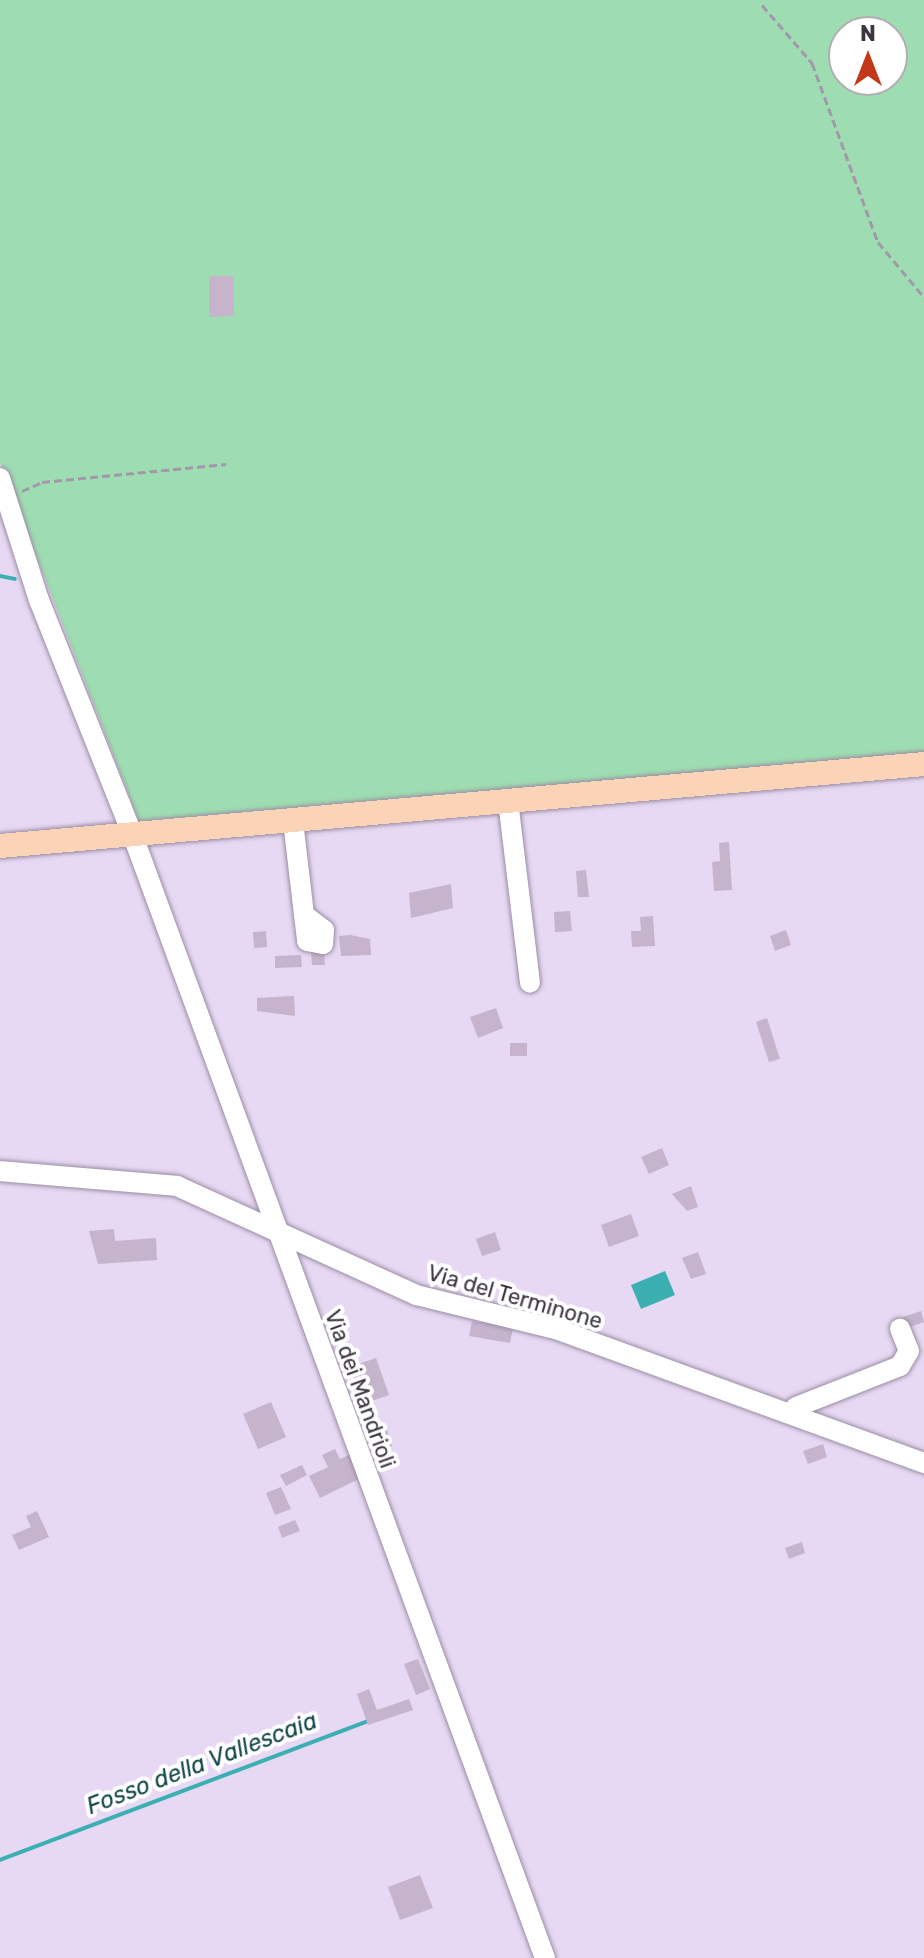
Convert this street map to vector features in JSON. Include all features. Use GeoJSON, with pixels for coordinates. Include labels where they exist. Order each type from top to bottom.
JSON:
{"type":"FeatureCollection","features":[{"type":"Feature","properties":{"kind":"main road"},"geometry":{"type":"LineString","coordinates":[[0,846],[924,764]]}},
{"type":"Feature","properties":{"kind":"street","name":"Via dei Mandrioli"},"geometry":{"type":"LineString","coordinates":[[0,478],[39,600],[133,836],[545,1958]]}},
{"type":"Feature","properties":{"kind":"street"},"geometry":{"type":"LineString","coordinates":[[508,801],[530,983]]}},
{"type":"Feature","properties":{"kind":"street"},"geometry":{"type":"LineString","coordinates":[[293,821],[304,915]]}},
{"type":"Feature","properties":{"kind":"street","name":"Via del Terminone"},"geometry":{"type":"LineString","coordinates":[[0,1171],[160,1182],[424,1298],[556,1329],[924,1463]]}},
{"type":"Feature","properties":{"kind":"street"},"geometry":{"type":"LineString","coordinates":[[796,1407],[900,1366],[909,1351],[900,1329]]}},
{"type":"Feature","properties":{"kind":"path"},"geometry":{"type":"LineString","coordinates":[[762,5],[812,63],[878,242],[924,297]]}},
{"type":"Feature","properties":{"kind":"path"},"geometry":{"type":"LineString","coordinates":[[8,497],[42,482],[226,464]]}},
{"type":"Feature","properties":{"kind":"shaded area"},"geometry":{"type":"Polygon","coordinates":[[[0,0],[924,0],[924,753],[139,821],[0,462],[0,0]]]}},
{"type":"Feature","properties":{"kind":"shaded area"},"geometry":{"type":"Polygon","coordinates":[[[665,1271],[675,1295],[641,1309],[631,1285],[665,1271]]]}},
{"type":"Feature","properties":{"kind":"building"},"geometry":{"type":"Polygon","coordinates":[[[209,276],[233,276],[234,316],[209,317],[209,276]]]}},
{"type":"Feature","properties":{"kind":"building"},"geometry":{"type":"Polygon","coordinates":[[[729,842],[732,890],[714,891],[712,862],[720,861],[719,843],[729,842]]]}},
{"type":"Feature","properties":{"kind":"building"},"geometry":{"type":"Polygon","coordinates":[[[586,870],[589,897],[578,897],[576,871],[586,870]]]}},
{"type":"Feature","properties":{"kind":"building"},"geometry":{"type":"Polygon","coordinates":[[[451,884],[453,908],[411,918],[409,893],[451,884]]]}},
{"type":"Feature","properties":{"kind":"building"},"geometry":{"type":"Polygon","coordinates":[[[570,911],[572,931],[555,932],[554,912],[570,911]]]}},
{"type":"Feature","properties":{"kind":"building"},"geometry":{"type":"Polygon","coordinates":[[[653,916],[655,946],[632,947],[631,931],[641,931],[640,917],[653,916]]]}},
{"type":"Feature","properties":{"kind":"building"},"geometry":{"type":"Polygon","coordinates":[[[786,930],[791,945],[775,951],[770,936],[786,930]]]}},
{"type":"Feature","properties":{"kind":"building"},"geometry":{"type":"Polygon","coordinates":[[[266,931],[267,947],[254,948],[253,932],[266,931]]]}},
{"type":"Feature","properties":{"kind":"building"},"geometry":{"type":"Polygon","coordinates":[[[339,936],[370,939],[371,955],[341,956],[339,936]]]}},
{"type":"Feature","properties":{"kind":"building"},"geometry":{"type":"Polygon","coordinates":[[[311,952],[324,952],[325,965],[312,965],[311,952]]]}},
{"type":"Feature","properties":{"kind":"building"},"geometry":{"type":"Polygon","coordinates":[[[301,955],[302,967],[275,968],[275,956],[301,955]]]}},
{"type":"Feature","properties":{"kind":"building"},"geometry":{"type":"Polygon","coordinates":[[[294,996],[295,1016],[257,1011],[257,998],[294,996]]]}},
{"type":"Feature","properties":{"kind":"building"},"geometry":{"type":"Polygon","coordinates":[[[496,1008],[503,1028],[478,1038],[470,1017],[496,1008]]]}},
{"type":"Feature","properties":{"kind":"building"},"geometry":{"type":"Polygon","coordinates":[[[767,1018],[780,1059],[769,1062],[756,1022],[767,1018]]]}},
{"type":"Feature","properties":{"kind":"building"},"geometry":{"type":"Polygon","coordinates":[[[510,1043],[527,1043],[527,1056],[510,1056],[510,1043]]]}},
{"type":"Feature","properties":{"kind":"building"},"geometry":{"type":"Polygon","coordinates":[[[662,1148],[669,1165],[649,1174],[641,1157],[662,1148]]]}},
{"type":"Feature","properties":{"kind":"building"},"geometry":{"type":"Polygon","coordinates":[[[691,1186],[698,1207],[687,1211],[672,1194],[691,1186]]]}},
{"type":"Feature","properties":{"kind":"building"},"geometry":{"type":"Polygon","coordinates":[[[631,1214],[639,1236],[609,1247],[601,1225],[631,1214]]]}},
{"type":"Feature","properties":{"kind":"building"},"geometry":{"type":"Polygon","coordinates":[[[114,1229],[115,1241],[156,1238],[157,1260],[98,1264],[89,1231],[114,1229]]]}},
{"type":"Feature","properties":{"kind":"building"},"geometry":{"type":"Polygon","coordinates":[[[495,1232],[501,1250],[482,1256],[476,1239],[495,1232]]]}},
{"type":"Feature","properties":{"kind":"building"},"geometry":{"type":"Polygon","coordinates":[[[698,1252],[706,1274],[691,1279],[682,1258],[698,1252]]]}},
{"type":"Feature","properties":{"kind":"building"},"geometry":{"type":"Polygon","coordinates":[[[921,1311],[924,1322],[907,1328],[903,1317],[921,1311]]]}},
{"type":"Feature","properties":{"kind":"building"},"geometry":{"type":"Polygon","coordinates":[[[472,1321],[513,1328],[510,1343],[469,1336],[472,1321]]]}},
{"type":"Feature","properties":{"kind":"building"},"geometry":{"type":"Polygon","coordinates":[[[376,1358],[389,1395],[363,1404],[350,1367],[376,1358]]]}},
{"type":"Feature","properties":{"kind":"building"},"geometry":{"type":"Polygon","coordinates":[[[271,1402],[286,1437],[258,1449],[243,1414],[271,1402]]]}},
{"type":"Feature","properties":{"kind":"building"},"geometry":{"type":"Polygon","coordinates":[[[385,1423],[392,1446],[373,1452],[366,1429],[385,1423]]]}},
{"type":"Feature","properties":{"kind":"building"},"geometry":{"type":"Polygon","coordinates":[[[823,1444],[827,1457],[808,1464],[803,1451],[823,1444]]]}},
{"type":"Feature","properties":{"kind":"building"},"geometry":{"type":"Polygon","coordinates":[[[335,1449],[340,1459],[351,1454],[363,1477],[320,1498],[309,1476],[328,1467],[322,1455],[335,1449]]]}},
{"type":"Feature","properties":{"kind":"building"},"geometry":{"type":"Polygon","coordinates":[[[302,1465],[307,1475],[286,1486],[280,1475],[302,1465]]]}},
{"type":"Feature","properties":{"kind":"building"},"geometry":{"type":"Polygon","coordinates":[[[281,1487],[291,1509],[275,1515],[266,1493],[281,1487]]]}},
{"type":"Feature","properties":{"kind":"building"},"geometry":{"type":"Polygon","coordinates":[[[37,1511],[49,1537],[19,1550],[12,1535],[31,1527],[26,1516],[37,1511]]]}},
{"type":"Feature","properties":{"kind":"building"},"geometry":{"type":"Polygon","coordinates":[[[295,1520],[300,1531],[282,1538],[278,1527],[295,1520]]]}},
{"type":"Feature","properties":{"kind":"building"},"geometry":{"type":"Polygon","coordinates":[[[802,1542],[805,1553],[789,1559],[785,1548],[802,1542]]]}},
{"type":"Feature","properties":{"kind":"building"},"geometry":{"type":"Polygon","coordinates":[[[418,1659],[430,1689],[416,1695],[404,1664],[418,1659]]]}},
{"type":"Feature","properties":{"kind":"building"},"geometry":{"type":"Polygon","coordinates":[[[369,1689],[377,1710],[409,1699],[413,1710],[368,1725],[357,1694],[369,1689]]]}},
{"type":"Feature","properties":{"kind":"building"},"geometry":{"type":"Polygon","coordinates":[[[420,1875],[433,1908],[400,1920],[388,1887],[420,1875]]]}},
{"type":"Feature","properties":{"kind":"waterway"},"geometry":{"type":"LineString","coordinates":[[0,576],[15,579]]}},
{"type":"Feature","properties":{"kind":"waterway","name":"Fosso della Vallescaia"},"geometry":{"type":"LineString","coordinates":[[0,1860],[370,1720]]}}]}
